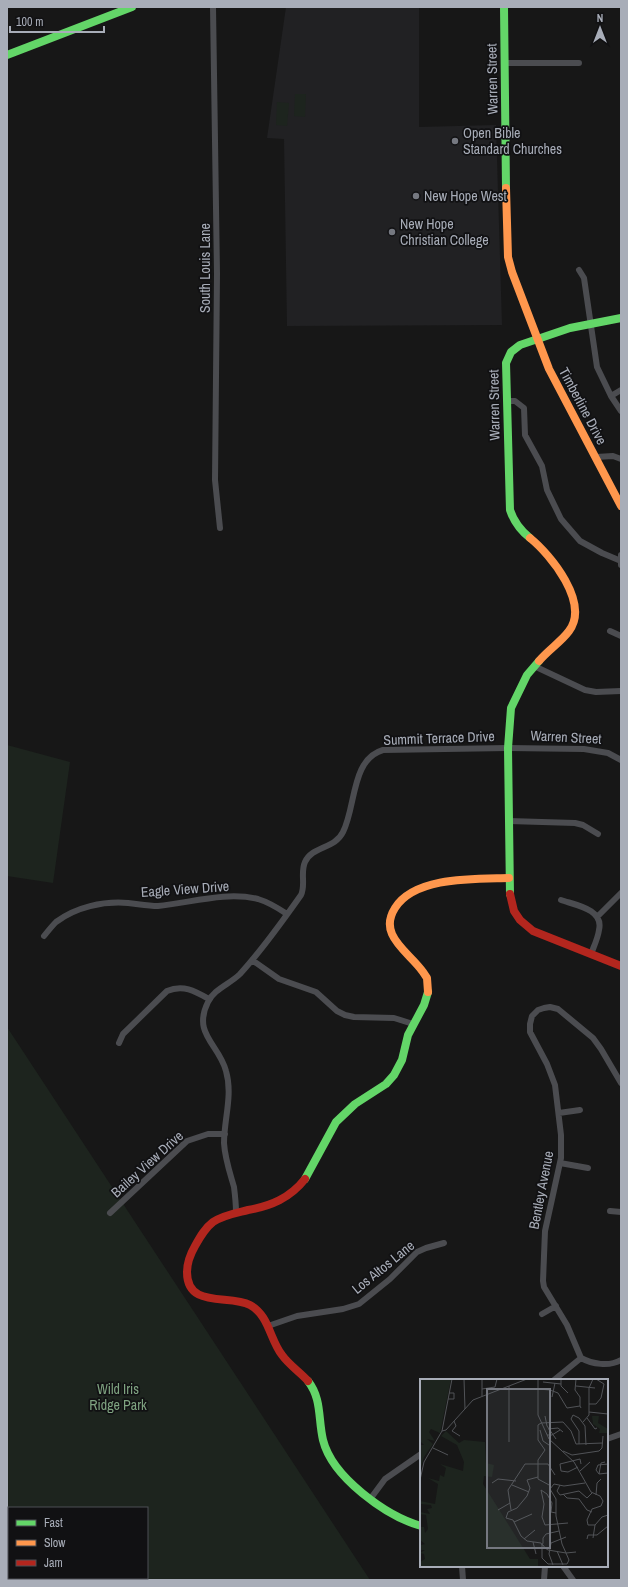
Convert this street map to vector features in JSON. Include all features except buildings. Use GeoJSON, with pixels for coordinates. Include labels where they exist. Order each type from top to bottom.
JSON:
{"type":"FeatureCollection","features":[{"type":"Feature","properties":{"kind":"street"},"geometry":{"type":"LineString","coordinates":[[7,55],[132,7]]}},
{"type":"Feature","properties":{"kind":"street","name":"South Louis Lane"},"geometry":{"type":"LineString","coordinates":[[213,7],[217,274],[215,480],[220,528]]}},
{"type":"Feature","properties":{"kind":"street","name":"Warren Street"},"geometry":{"type":"LineString","coordinates":[[504,7],[507,244],[512,272],[536,339],[513,349],[508,355],[506,363],[510,510],[514,521],[522,531],[541,547],[553,562],[574,599],[574,620],[570,630],[534,666],[520,687],[511,708],[508,748],[509,878],[512,907],[516,916],[524,924],[539,934],[621,966]]}},
{"type":"Feature","properties":{"kind":"street"},"geometry":{"type":"LineString","coordinates":[[505,63],[579,63]]}},
{"type":"Feature","properties":{"kind":"street"},"geometry":{"type":"LineString","coordinates":[[579,270],[584,278],[597,367],[611,396],[621,411]]}},
{"type":"Feature","properties":{"kind":"street"},"geometry":{"type":"LineString","coordinates":[[536,339],[590,323],[621,318]]}},
{"type":"Feature","properties":{"kind":"street","name":"Timberline Drive"},"geometry":{"type":"LineString","coordinates":[[536,339],[548,369],[621,506]]}},
{"type":"Feature","properties":{"kind":"street"},"geometry":{"type":"LineString","coordinates":[[611,396],[621,390]]}},
{"type":"Feature","properties":{"kind":"street"},"geometry":{"type":"LineString","coordinates":[[507,401],[515,401],[524,408],[525,435],[542,466],[547,490],[561,519],[580,541],[621,561]]}},
{"type":"Feature","properties":{"kind":"street"},"geometry":{"type":"LineString","coordinates":[[596,457],[613,456],[621,459]]}},
{"type":"Feature","properties":{"kind":"street"},"geometry":{"type":"LineString","coordinates":[[621,555],[621,565]]}},
{"type":"Feature","properties":{"kind":"street"},"geometry":{"type":"LineString","coordinates":[[610,631],[621,636]]}},
{"type":"Feature","properties":{"kind":"street"},"geometry":{"type":"LineString","coordinates":[[534,666],[585,690],[596,692],[621,691]]}},
{"type":"Feature","properties":{"kind":"street","name":"Warren Street"},"geometry":{"type":"LineString","coordinates":[[508,748],[591,749],[608,753],[621,760]]}},
{"type":"Feature","properties":{"kind":"street","name":"Summit Terrace Drive"},"geometry":{"type":"LineString","coordinates":[[236,1212],[235,1194],[226,1157],[225,1134],[228,1078],[221,1058],[208,1040],[204,1030],[204,1011],[210,999],[221,988],[236,977],[252,960],[302,893],[303,870],[308,857],[315,852],[333,844],[342,834],[363,765],[372,754],[383,750],[508,748]]}},
{"type":"Feature","properties":{"kind":"street"},"geometry":{"type":"LineString","coordinates":[[509,822],[575,823],[583,825],[598,834]]}},
{"type":"Feature","properties":{"kind":"street"},"geometry":{"type":"LineString","coordinates":[[420,1526],[405,1521],[371,1498],[351,1483],[335,1466],[324,1445],[318,1403],[314,1392],[309,1382],[281,1354],[265,1319],[260,1312],[243,1302],[203,1298],[190,1284],[187,1275],[187,1265],[197,1241],[207,1226],[218,1218],[236,1212],[254,1210],[273,1205],[287,1197],[299,1187],[312,1169],[328,1134],[336,1123],[352,1107],[382,1088],[393,1076],[402,1058],[405,1043],[413,1024],[428,997],[428,982],[424,972],[394,937],[390,922],[393,909],[399,902],[410,894],[437,883],[453,880],[509,878]]}},
{"type":"Feature","properties":{"kind":"street"},"geometry":{"type":"LineString","coordinates":[[597,917],[621,893]]}},
{"type":"Feature","properties":{"kind":"street","name":"Eagle View Drive"},"geometry":{"type":"LineString","coordinates":[[44,936],[56,922],[77,910],[91,905],[109,903],[157,906],[218,898],[243,897],[258,899],[271,904],[287,914]]}},
{"type":"Feature","properties":{"kind":"street"},"geometry":{"type":"LineString","coordinates":[[561,900],[591,911],[597,917],[600,928],[591,954]]}},
{"type":"Feature","properties":{"kind":"street"},"geometry":{"type":"LineString","coordinates":[[252,960],[279,979],[316,992],[334,1008],[345,1015],[354,1017],[394,1018],[413,1024]]}},
{"type":"Feature","properties":{"kind":"street"},"geometry":{"type":"LineString","coordinates":[[119,1043],[123,1034],[167,991],[176,988],[188,989],[210,999]]}},
{"type":"Feature","properties":{"kind":"street","name":"Bentley Avenue"},"geometry":{"type":"LineString","coordinates":[[581,1358],[567,1324],[544,1287],[542,1274],[546,1220],[560,1163],[562,1147],[555,1085],[551,1073],[530,1032],[532,1016],[538,1010],[550,1007],[558,1009],[593,1038],[621,1083]]}},
{"type":"Feature","properties":{"kind":"street"},"geometry":{"type":"LineString","coordinates":[[558,1113],[580,1110]]}},
{"type":"Feature","properties":{"kind":"street","name":"Bailey View Drive"},"geometry":{"type":"LineString","coordinates":[[110,1213],[188,1141],[208,1134],[225,1134]]}},
{"type":"Feature","properties":{"kind":"street"},"geometry":{"type":"LineString","coordinates":[[560,1163],[588,1168]]}},
{"type":"Feature","properties":{"kind":"street"},"geometry":{"type":"LineString","coordinates":[[610,1211],[621,1212]]}},
{"type":"Feature","properties":{"kind":"street","name":"Los Altos Lane"},"geometry":{"type":"LineString","coordinates":[[268,1326],[298,1316],[343,1309],[359,1304],[390,1279],[417,1252],[444,1243]]}},
{"type":"Feature","properties":{"kind":"street"},"geometry":{"type":"LineString","coordinates":[[542,1314],[556,1306]]}},
{"type":"Feature","properties":{"kind":"street"},"geometry":{"type":"LineString","coordinates":[[555,1379],[581,1358],[593,1363],[601,1364],[621,1360]]}},
{"type":"Feature","properties":{"kind":"street"},"geometry":{"type":"LineString","coordinates":[[608,1439],[621,1434]]}},
{"type":"Feature","properties":{"kind":"street"},"geometry":{"type":"LineString","coordinates":[[371,1498],[386,1479],[420,1455]]}},
{"type":"Feature","properties":{"kind":"street"},"geometry":{"type":"LineString","coordinates":[[462,1567],[463,1580]]}},
{"type":"Feature","properties":{"kind":"street"},"geometry":{"type":"LineString","coordinates":[[544,1580],[545,1567]]}},
{"type":"Feature","properties":{"kind":"street"},"geometry":{"type":"LineString","coordinates":[[564,1567],[573,1580]]}},
{"type":"Feature","properties":{"kind":"shaded area","name":"New Hope Christian College"},"geometry":{"type":"Polygon","coordinates":[[[286,7],[419,7],[419,127],[496,125],[502,325],[287,326],[284,139],[267,138],[286,7]]]}},
{"type":"Feature","properties":{"kind":"green space"},"geometry":{"type":"Polygon","coordinates":[[[295,94],[306,94],[305,117],[294,116],[295,94]]]}},
{"type":"Feature","properties":{"kind":"green space"},"geometry":{"type":"Polygon","coordinates":[[[277,102],[289,103],[287,126],[276,125],[277,102]]]}},
{"type":"Feature","properties":{"kind":"green space"},"geometry":{"type":"Polygon","coordinates":[[[7,745],[70,762],[53,883],[7,876],[7,745]]]}},
{"type":"Feature","properties":{"kind":"green space","name":"Wild Iris Ridge Park"},"geometry":{"type":"Polygon","coordinates":[[[7,1027],[370,1580],[7,1580],[7,1027]]]}},
{"type":"Feature","properties":{"kind":"traffic: fast"},"geometry":{"type":"LineString","coordinates":[[7,55],[132,7]]}},
{"type":"Feature","properties":{"kind":"traffic: fast"},"geometry":{"type":"LineString","coordinates":[[504,7],[506,188]]}},
{"type":"Feature","properties":{"kind":"traffic: fast"},"geometry":{"type":"LineString","coordinates":[[530,538],[518,526],[510,510],[506,363],[511,352],[520,345],[570,328],[621,318]]}},
{"type":"Feature","properties":{"kind":"traffic: fast"},"geometry":{"type":"LineString","coordinates":[[510,894],[508,748],[511,708],[527,675],[539,661]]}},
{"type":"Feature","properties":{"kind":"traffic: fast"},"geometry":{"type":"LineString","coordinates":[[305,1179],[336,1122],[355,1104],[386,1084],[394,1075],[402,1060],[408,1035],[424,1005],[428,992]]}},
{"type":"Feature","properties":{"kind":"traffic: fast"},"geometry":{"type":"LineString","coordinates":[[308,1381],[316,1395],[318,1402],[323,1440],[328,1454],[337,1468],[362,1493],[377,1504],[392,1514],[420,1526]]}},
{"type":"Feature","properties":{"kind":"traffic: slow"},"geometry":{"type":"LineString","coordinates":[[506,188],[508,257],[512,272],[549,369],[621,506]]}},
{"type":"Feature","properties":{"kind":"traffic: slow"},"geometry":{"type":"LineString","coordinates":[[530,538],[548,556],[565,580],[575,607],[574,620],[569,631],[539,661]]}},
{"type":"Feature","properties":{"kind":"traffic: slow"},"geometry":{"type":"LineString","coordinates":[[428,992],[427,978],[398,944],[392,934],[390,921],[395,908],[404,898],[417,890],[431,885],[464,879],[509,878]]}},
{"type":"Feature","properties":{"kind":"traffic: jam"},"geometry":{"type":"LineString","coordinates":[[510,894],[514,911],[520,920],[533,931],[621,966]]}},
{"type":"Feature","properties":{"kind":"traffic: jam"},"geometry":{"type":"LineString","coordinates":[[305,1179],[299,1186],[280,1200],[264,1206],[234,1213],[213,1222],[203,1233],[194,1249],[188,1262],[187,1272],[189,1284],[194,1291],[201,1296],[241,1302],[256,1309],[265,1321],[282,1355],[308,1381]]}},
{"type":"Feature","properties":{"kind":"place","name":"Open Bible Standard Churches"},"geometry":{"type":"Point","coordinates":[455,141]}},
{"type":"Feature","properties":{"kind":"place","name":"New Hope West"},"geometry":{"type":"Point","coordinates":[416,196]}},
{"type":"Feature","properties":{"kind":"place","name":"New Hope Christian College"},"geometry":{"type":"Point","coordinates":[392,232]}}]}
